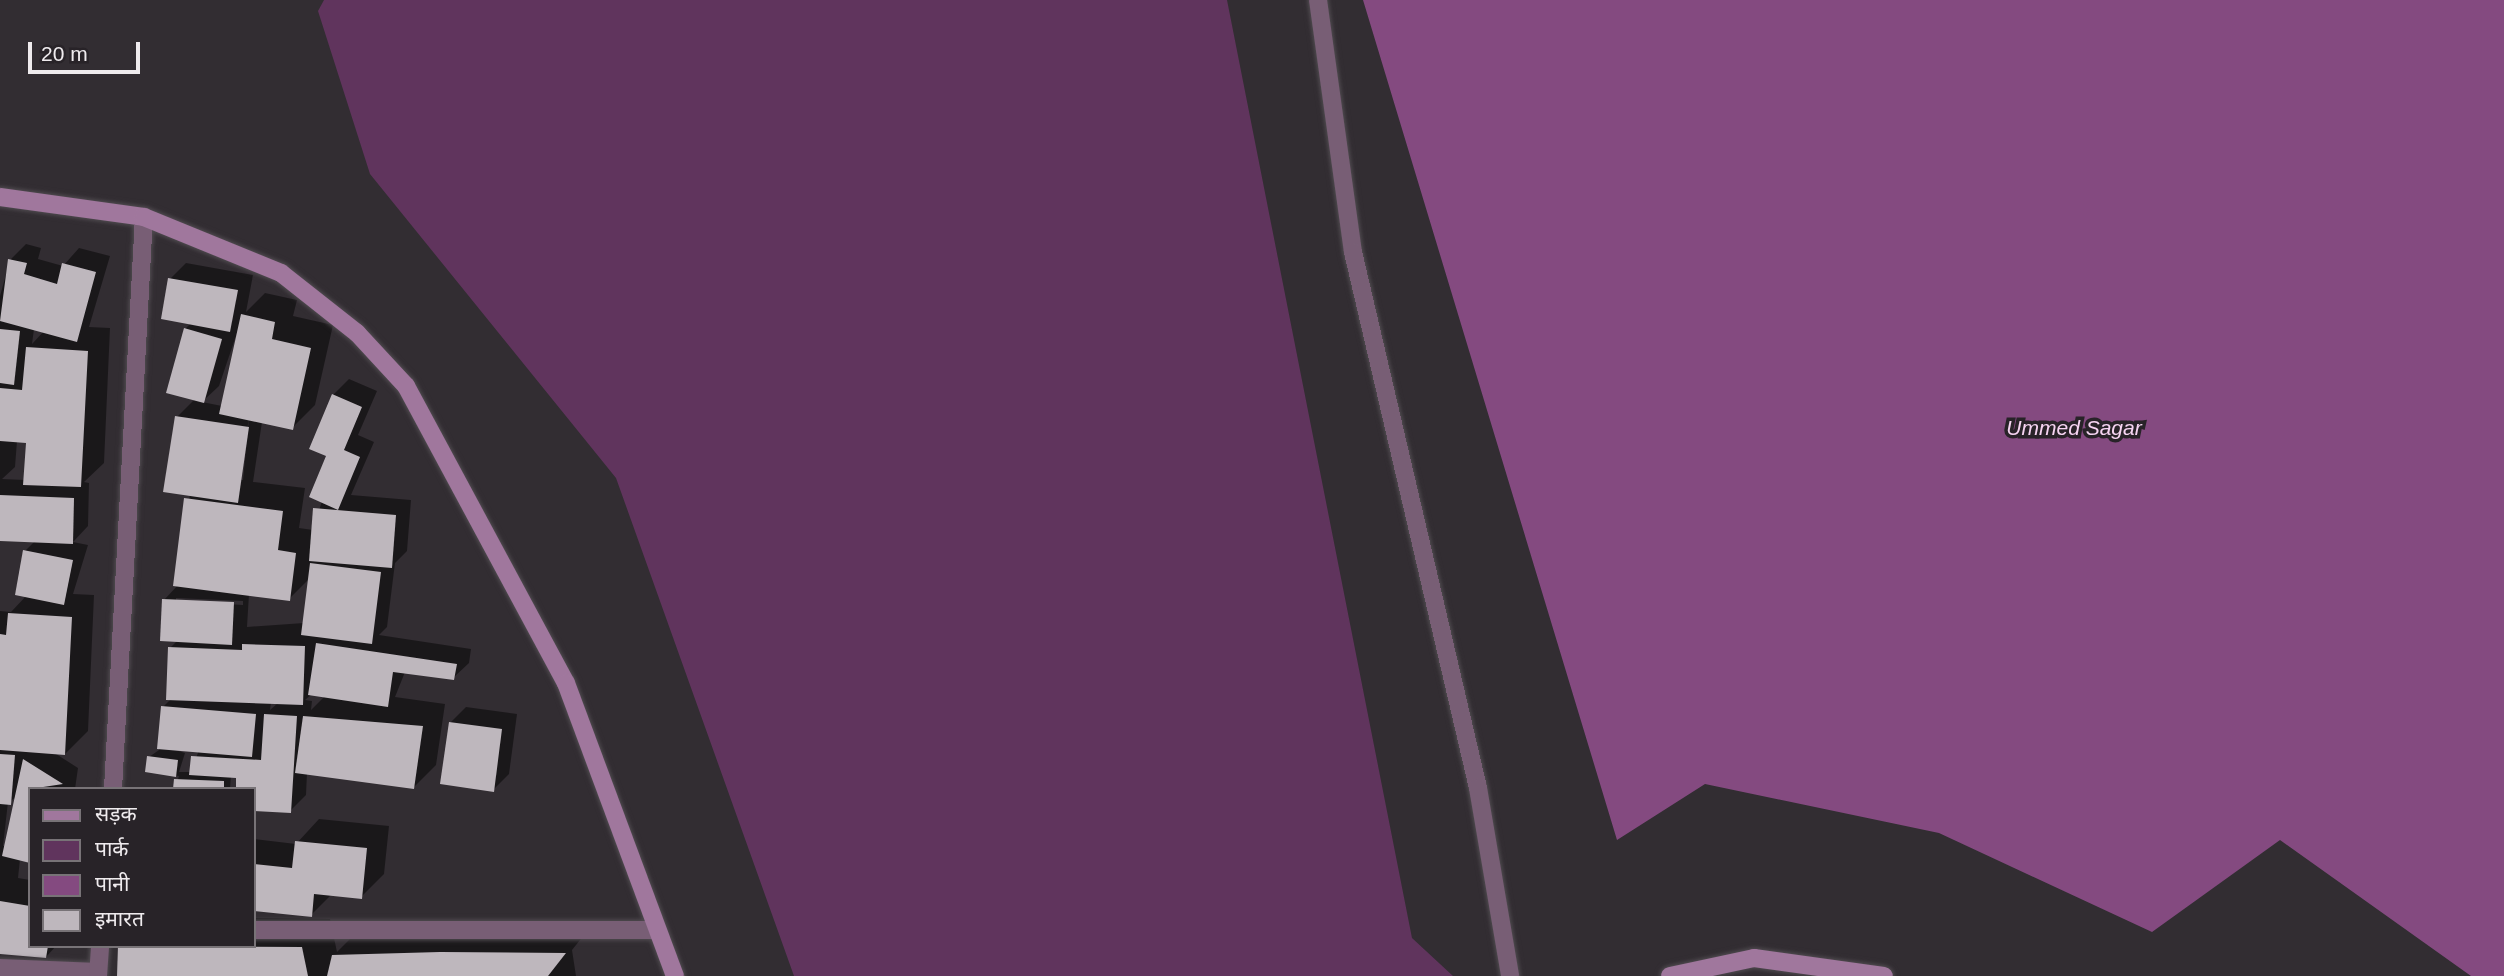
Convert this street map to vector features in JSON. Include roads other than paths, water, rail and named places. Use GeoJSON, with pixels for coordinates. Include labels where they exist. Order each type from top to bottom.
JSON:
{"type":"FeatureCollection","features":[{"type":"Feature","properties":{"kind":"street"},"geometry":{"type":"LineString","coordinates":[[1318,0],[1353,252],[1478,788],[1510,976]]}},
{"type":"Feature","properties":{"kind":"street"},"geometry":{"type":"LineString","coordinates":[[0,197],[144,217],[281,273],[357,333],[406,386],[566,683],[653,930],[675,976]]}},
{"type":"Feature","properties":{"kind":"street"},"geometry":{"type":"LineString","coordinates":[[113,787],[144,217]]}},
{"type":"Feature","properties":{"kind":"street"},"geometry":{"type":"LineString","coordinates":[[256,930],[653,930]]}},
{"type":"Feature","properties":{"kind":"street"},"geometry":{"type":"LineString","coordinates":[[0,968],[98,974],[100,948]]}},
{"type":"Feature","properties":{"kind":"street"},"geometry":{"type":"LineString","coordinates":[[1670,976],[1754,958],[1884,976]]}},
{"type":"Feature","properties":{"kind":"water","name":"Ummed Sagar"},"geometry":{"type":"Polygon","coordinates":[[[1363,0],[2504,0],[2504,976],[2471,976],[2280,840],[2152,932],[1939,833],[1705,784],[1617,840],[1363,0]]]}}]}
